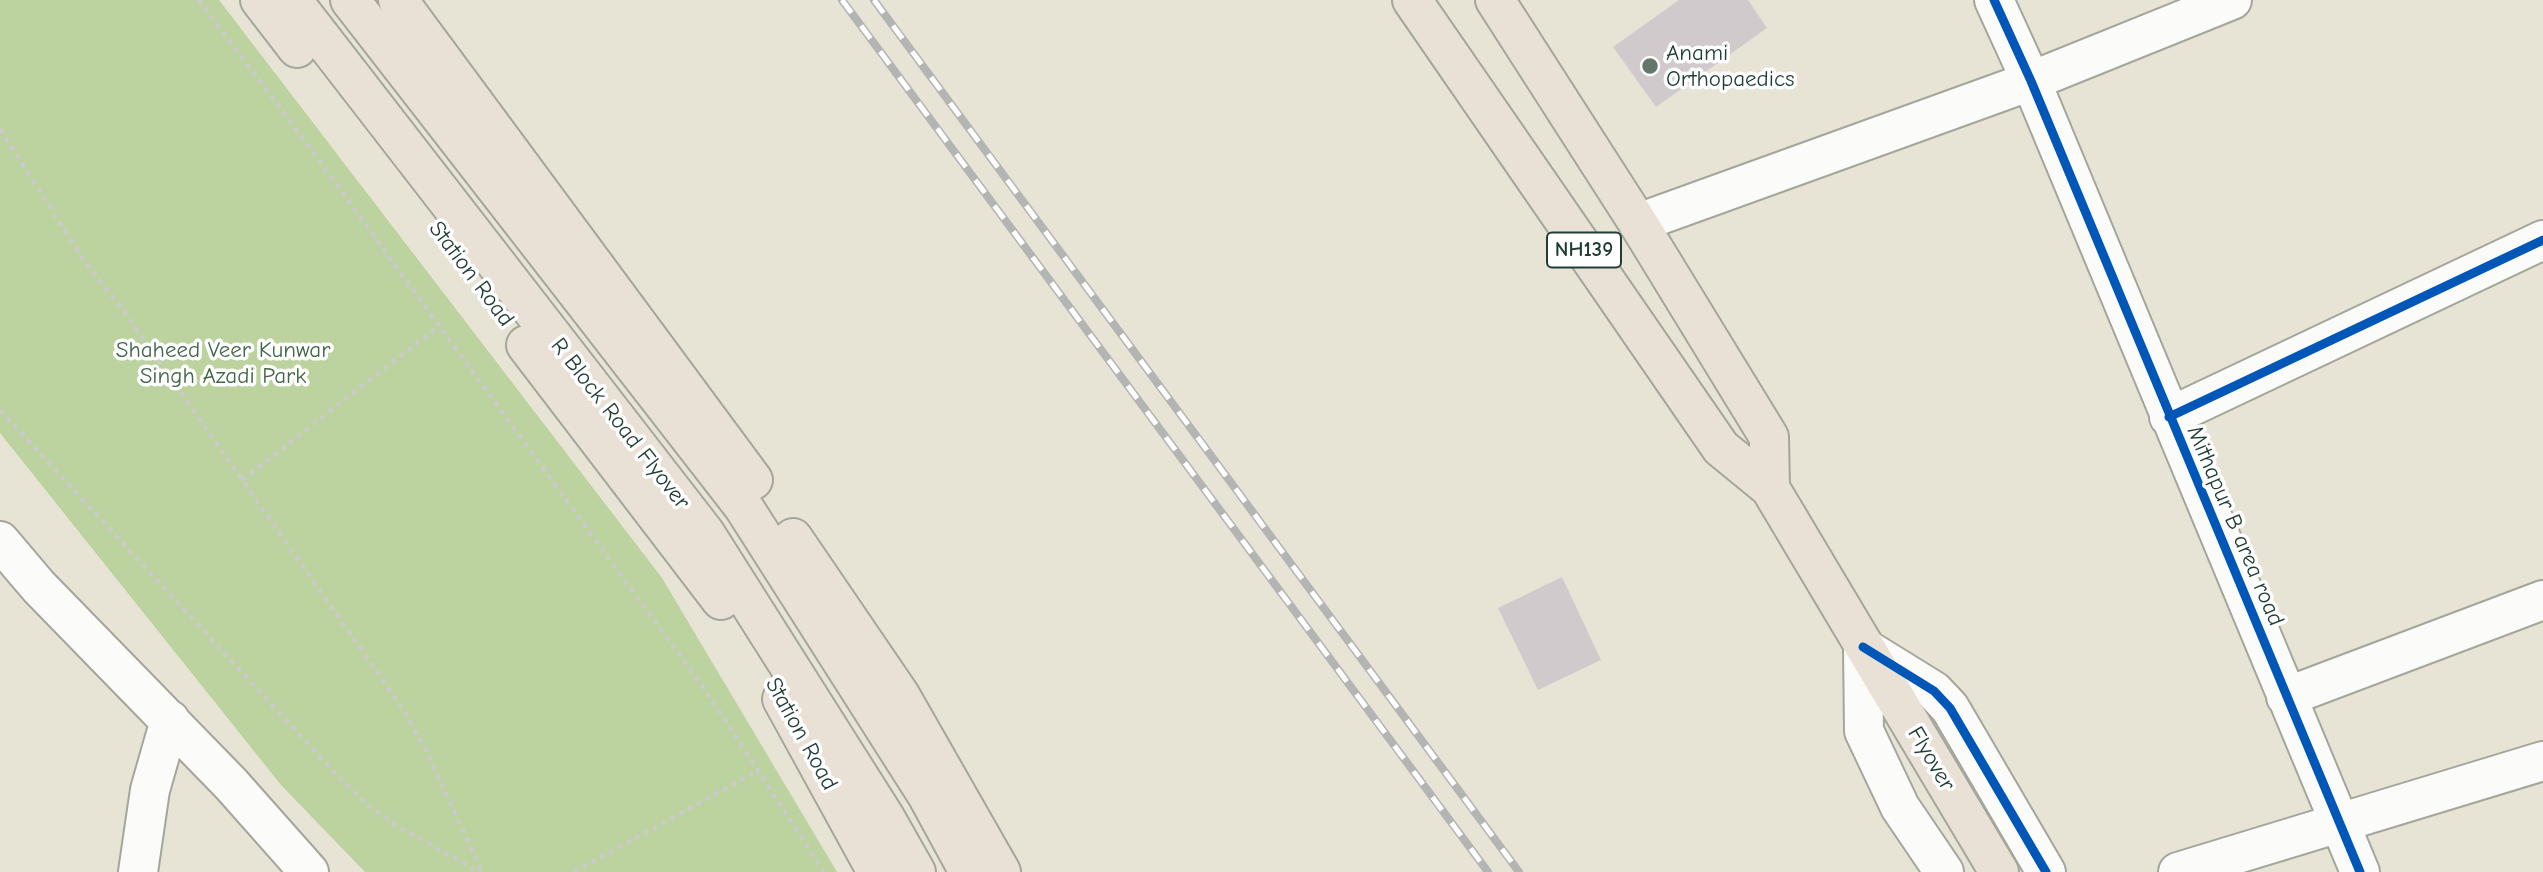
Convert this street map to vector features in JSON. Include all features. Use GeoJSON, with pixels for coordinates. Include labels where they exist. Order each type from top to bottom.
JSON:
{"type":"FeatureCollection","features":[{"type":"Feature","properties":{"kind":"main road","name":"Station Road"},"geometry":{"type":"LineString","coordinates":[[260,0],[745,632],[877,872]]}},
{"type":"Feature","properties":{"kind":"main road","name":"R Block Road Flyover"},"geometry":{"type":"LineString","coordinates":[[292,0],[705,533],[886,819],[916,872]]}},
{"type":"Feature","properties":{"kind":"main road","name":"R Block Road Flyover"},"geometry":{"type":"LineString","coordinates":[[350,0],[743,506],[926,795],[970,872]]}},
{"type":"Feature","properties":{"kind":"main road"},"geometry":{"type":"LineString","coordinates":[[398,0],[724,438],[900,695],[1001,872]]}},
{"type":"Feature","properties":{"kind":"main road","name":"NH139"},"geometry":{"type":"LineString","coordinates":[[1412,0],[1721,448],[1770,488],[1863,647]]}},
{"type":"Feature","properties":{"kind":"main road","name":"NH139"},"geometry":{"type":"LineString","coordinates":[[1495,0],[1638,223],[1769,437],[1770,488]]}},
{"type":"Feature","properties":{"kind":"main road"},"geometry":{"type":"LineString","coordinates":[[1581,246],[1638,223]]}},
{"type":"Feature","properties":{"kind":"main road","name":"Flyover"},"geometry":{"type":"LineString","coordinates":[[1863,647],[1999,872]]}},
{"type":"Feature","properties":{"kind":"street","name":"Mithapur B area road"},"geometry":{"type":"LineString","coordinates":[[1994,0],[2031,81],[2360,872]]}},
{"type":"Feature","properties":{"kind":"street"},"geometry":{"type":"LineString","coordinates":[[1638,223],[2031,81],[2232,0]]}},
{"type":"Feature","properties":{"kind":"street"},"geometry":{"type":"LineString","coordinates":[[2169,417],[2543,240]]}},
{"type":"Feature","properties":{"kind":"street"},"geometry":{"type":"LineString","coordinates":[[0,541],[39,587],[170,720],[309,872]]}},
{"type":"Feature","properties":{"kind":"street"},"geometry":{"type":"LineString","coordinates":[[2286,697],[2543,600]]}},
{"type":"Feature","properties":{"kind":"street"},"geometry":{"type":"LineString","coordinates":[[1863,647],[1864,731],[1900,807],[1944,872]]}},
{"type":"Feature","properties":{"kind":"street"},"geometry":{"type":"LineString","coordinates":[[1863,647],[1934,691],[1950,708],[2046,872]]}},
{"type":"Feature","properties":{"kind":"street"},"geometry":{"type":"LineString","coordinates":[[138,872],[150,790],[170,720]]}},
{"type":"Feature","properties":{"kind":"street"},"geometry":{"type":"LineString","coordinates":[[2178,872],[2340,825],[2543,761]]}},
{"type":"Feature","properties":{"kind":"path"},"geometry":{"type":"LineString","coordinates":[[198,0],[440,325],[710,696],[824,872]]}},
{"type":"Feature","properties":{"kind":"path"},"geometry":{"type":"LineString","coordinates":[[0,130],[78,251],[405,712],[428,754],[481,872]]}},
{"type":"Feature","properties":{"kind":"path"},"geometry":{"type":"LineString","coordinates":[[242,480],[440,325]]}},
{"type":"Feature","properties":{"kind":"path"},"geometry":{"type":"LineString","coordinates":[[0,410],[342,781],[369,806],[399,827],[481,872]]}},
{"type":"Feature","properties":{"kind":"path"},"geometry":{"type":"LineString","coordinates":[[574,872],[759,769]]}},
{"type":"Feature","properties":{"kind":"green space","name":"Shaheed Veer Kunwar Singh Azadi Park"},"geometry":{"type":"Polygon","coordinates":[[[0,0],[219,0],[662,578],[837,872],[365,872],[281,785],[0,433],[0,0]]]}},
{"type":"Feature","properties":{"kind":"building"},"geometry":{"type":"Polygon","coordinates":[[[1679,0],[1748,0],[1767,28],[1656,107],[1613,47],[1679,0]]]}},
{"type":"Feature","properties":{"kind":"building"},"geometry":{"type":"Polygon","coordinates":[[[1562,577],[1601,660],[1538,690],[1498,608],[1562,577]]]}},
{"type":"Feature","properties":{"kind":"railway"},"geometry":{"type":"LineString","coordinates":[[842,0],[1488,872]]}},
{"type":"Feature","properties":{"kind":"railway"},"geometry":{"type":"LineString","coordinates":[[874,0],[1519,872]]}},
{"type":"Feature","properties":{"kind":"cycle path"},"geometry":{"type":"LineString","coordinates":[[1994,0],[2031,81],[2360,872]]}},
{"type":"Feature","properties":{"kind":"cycle path"},"geometry":{"type":"LineString","coordinates":[[2169,417],[2543,240]]}},
{"type":"Feature","properties":{"kind":"cycle path"},"geometry":{"type":"LineString","coordinates":[[1863,647],[1934,691],[1950,708],[2046,872]]}},
{"type":"Feature","properties":{"kind":"place","name":"Anami Orthopaedics"},"geometry":{"type":"Point","coordinates":[1650,66]}}]}
